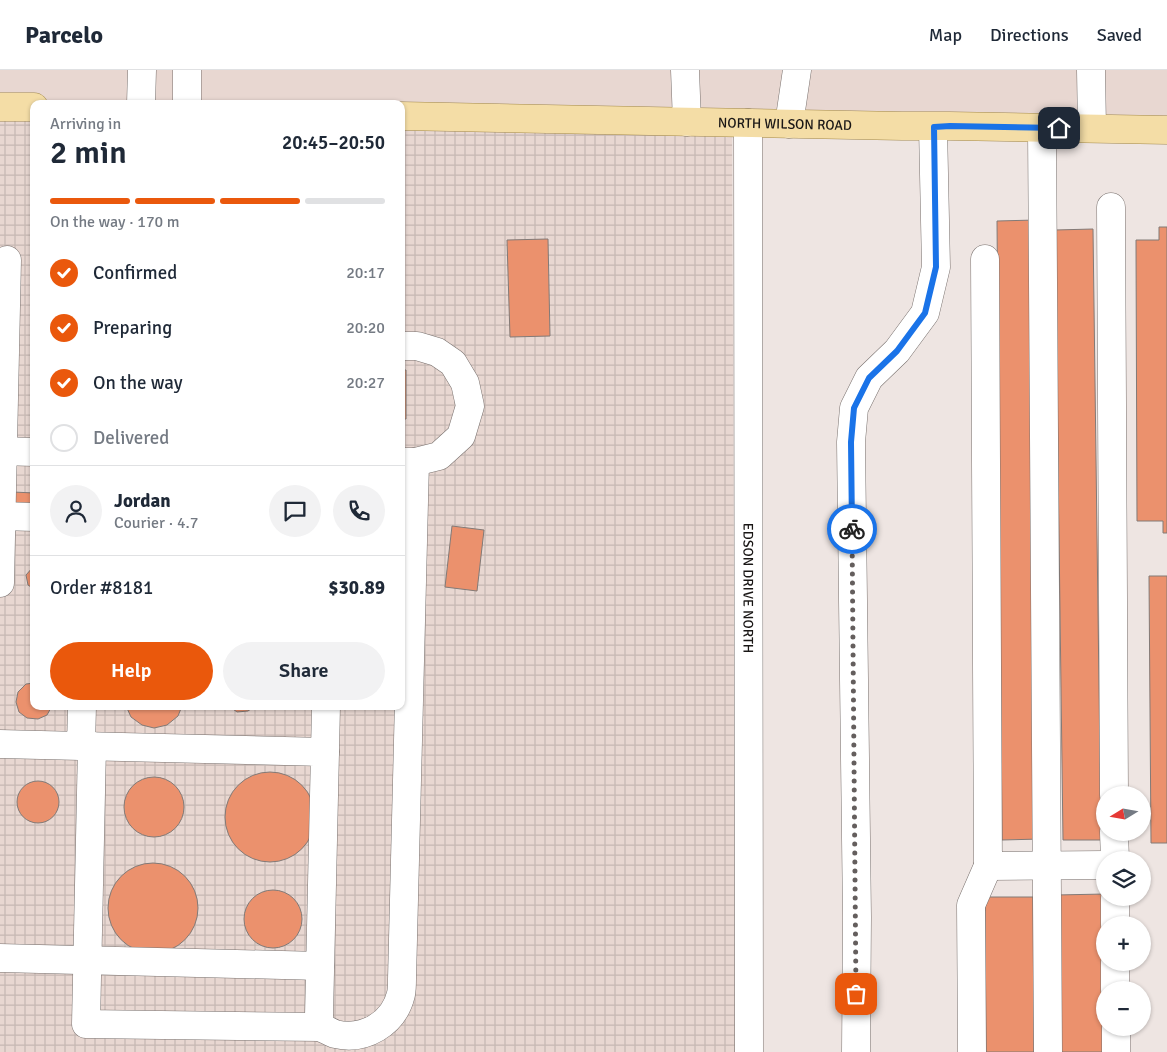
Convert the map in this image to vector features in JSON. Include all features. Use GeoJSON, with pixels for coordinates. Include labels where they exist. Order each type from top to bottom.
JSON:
{"type":"FeatureCollection","features":[{"type":"Feature","properties":{"kind":"main road"},"geometry":{"type":"LineString","coordinates":[[0,107],[30,107]]}},
{"type":"Feature","properties":{"kind":"main road","name":"NORTH WILSON ROAD"},"geometry":{"type":"LineString","coordinates":[[405,116],[1167,130]]}},
{"type":"Feature","properties":{"kind":"street"},"geometry":{"type":"LineString","coordinates":[[141,100],[142,70]]}},
{"type":"Feature","properties":{"kind":"street"},"geometry":{"type":"LineString","coordinates":[[187,100],[188,70]]}},
{"type":"Feature","properties":{"kind":"street"},"geometry":{"type":"LineString","coordinates":[[684,70],[687,122]]}},
{"type":"Feature","properties":{"kind":"street"},"geometry":{"type":"LineString","coordinates":[[789,124],[797,70]]}},
{"type":"Feature","properties":{"kind":"street"},"geometry":{"type":"LineString","coordinates":[[1091,70],[1092,128]]}},
{"type":"Feature","properties":{"kind":"street","name":"EDSON DRIVE NORTH"},"geometry":{"type":"LineString","coordinates":[[748,123],[749,1052]]}},
{"type":"Feature","properties":{"kind":"street"},"geometry":{"type":"LineString","coordinates":[[856,1052],[851,442],[853,417],[854,408],[869,378],[897,351],[925,313],[936,267],[934,127]]}},
{"type":"Feature","properties":{"kind":"street"},"geometry":{"type":"LineString","coordinates":[[1042,128],[1048,1052]]}},
{"type":"Feature","properties":{"kind":"street"},"geometry":{"type":"LineString","coordinates":[[1111,207],[1114,786]]}},
{"type":"Feature","properties":{"kind":"street"},"geometry":{"type":"LineString","coordinates":[[972,1052],[972,905],[988,866],[985,259]]}},
{"type":"Feature","properties":{"kind":"street"},"geometry":{"type":"LineString","coordinates":[[0,583],[1,451],[7,260]]}},
{"type":"Feature","properties":{"kind":"street"},"geometry":{"type":"LineString","coordinates":[[405,346],[417,346],[437,352],[454,363],[465,383],[470,406],[461,436],[439,456],[408,462],[405,690]]}},
{"type":"Feature","properties":{"kind":"street"},"geometry":{"type":"LineString","coordinates":[[1,451],[30,452]]}},
{"type":"Feature","properties":{"kind":"street"},"geometry":{"type":"LineString","coordinates":[[1,516],[30,517]]}},
{"type":"Feature","properties":{"kind":"street"},"geometry":{"type":"LineString","coordinates":[[82,710],[87,746],[86,1024],[320,1027],[334,1034],[348,1036],[363,1034],[376,1029],[388,1019],[396,1007],[401,994],[405,710]]}},
{"type":"Feature","properties":{"kind":"street"},"geometry":{"type":"LineString","coordinates":[[320,1027],[326,710]]}},
{"type":"Feature","properties":{"kind":"street"},"geometry":{"type":"LineString","coordinates":[[0,744],[325,752]]}},
{"type":"Feature","properties":{"kind":"street"},"geometry":{"type":"LineString","coordinates":[[988,866],[1096,865]]}},
{"type":"Feature","properties":{"kind":"street"},"geometry":{"type":"LineString","coordinates":[[0,958],[320,966]]}},
{"type":"Feature","properties":{"kind":"street"},"geometry":{"type":"LineString","coordinates":[[1116,1036],[1116,1052]]}},
{"type":"Feature","properties":{"kind":"shaded area"},"geometry":{"type":"Polygon","coordinates":[[[0,70],[1167,70],[1167,124],[405,104],[405,100],[0,99],[0,70]]]}},
{"type":"Feature","properties":{"kind":"shaded area"},"geometry":{"type":"Polygon","coordinates":[[[0,99],[36,100],[30,100],[30,710],[405,710],[405,110],[732,120],[736,1052],[0,1052],[0,99]]]}},
{"type":"Feature","properties":{"kind":"building"},"geometry":{"type":"Polygon","coordinates":[[[1036,220],[1041,839],[1002,840],[997,221],[1036,220]]]}},
{"type":"Feature","properties":{"kind":"building"},"geometry":{"type":"Polygon","coordinates":[[[1159,227],[1167,227],[1167,533],[1163,533],[1163,521],[1137,521],[1136,240],[1159,240],[1159,227]]]}},
{"type":"Feature","properties":{"kind":"building"},"geometry":{"type":"Polygon","coordinates":[[[1093,229],[1100,786],[1096,786],[1096,840],[1063,840],[1055,230],[1093,229]]]}},
{"type":"Feature","properties":{"kind":"building"},"geometry":{"type":"Polygon","coordinates":[[[548,239],[550,336],[510,337],[507,240],[548,239]]]}},
{"type":"Feature","properties":{"kind":"building"},"geometry":{"type":"Polygon","coordinates":[[[405,370],[406,370],[405,419],[405,370]]]}},
{"type":"Feature","properties":{"kind":"building"},"geometry":{"type":"Polygon","coordinates":[[[13,492],[30,493],[30,504],[13,503],[13,492]]]}},
{"type":"Feature","properties":{"kind":"building"},"geometry":{"type":"Polygon","coordinates":[[[452,526],[484,530],[477,591],[445,587],[452,526]]]}},
{"type":"Feature","properties":{"kind":"building"},"geometry":{"type":"Polygon","coordinates":[[[30,570],[30,586],[28,585],[26,575],[30,570]]]}},
{"type":"Feature","properties":{"kind":"building"},"geometry":{"type":"Polygon","coordinates":[[[1149,576],[1167,576],[1167,843],[1151,843],[1149,576]]]}},
{"type":"Feature","properties":{"kind":"building"},"geometry":{"type":"Polygon","coordinates":[[[26,684],[30,684],[30,710],[50,710],[47,715],[38,719],[27,718],[19,712],[16,702],[18,692],[26,684]]]}},
{"type":"Feature","properties":{"kind":"building"},"geometry":{"type":"Polygon","coordinates":[[[128,710],[180,710],[178,716],[167,725],[154,728],[142,725],[131,717],[128,710]]]}},
{"type":"Feature","properties":{"kind":"building"},"geometry":{"type":"Polygon","coordinates":[[[234,710],[249,710],[248,711],[237,712],[234,710]]]}},
{"type":"Feature","properties":{"kind":"building"},"geometry":{"type":"Polygon","coordinates":[[[270,772],[287,776],[302,785],[311,800],[315,817],[311,834],[302,849],[287,858],[270,862],[253,858],[238,849],[229,834],[225,817],[229,800],[238,785],[253,776],[270,772]]]}},
{"type":"Feature","properties":{"kind":"building"},"geometry":{"type":"Polygon","coordinates":[[[154,777],[170,782],[175,786],[179,791],[184,807],[179,823],[175,828],[170,832],[154,837],[138,832],[133,828],[129,823],[124,807],[129,791],[133,786],[138,782],[154,777]]]}},
{"type":"Feature","properties":{"kind":"building"},"geometry":{"type":"Polygon","coordinates":[[[38,781],[53,787],[59,802],[53,817],[38,823],[23,817],[17,802],[23,787],[38,781]]]}},
{"type":"Feature","properties":{"kind":"building"},"geometry":{"type":"Polygon","coordinates":[[[153,863],[162,864],[178,871],[190,883],[197,899],[197,917],[190,933],[178,945],[162,952],[153,953],[144,952],[128,945],[116,933],[109,917],[108,908],[109,899],[116,883],[128,871],[144,864],[153,863]]]}},
{"type":"Feature","properties":{"kind":"building"},"geometry":{"type":"Polygon","coordinates":[[[267,890],[279,890],[294,898],[302,913],[302,925],[294,940],[279,948],[267,948],[252,940],[244,925],[244,913],[252,898],[267,890]]]}},
{"type":"Feature","properties":{"kind":"building"},"geometry":{"type":"Polygon","coordinates":[[[1096,894],[1096,906],[1105,906],[1105,916],[1096,916],[1096,971],[1105,971],[1105,981],[1096,981],[1096,1036],[1106,1036],[1107,1052],[1058,1052],[1056,895],[1096,894]]]}},
{"type":"Feature","properties":{"kind":"building"},"geometry":{"type":"Polygon","coordinates":[[[985,897],[1033,897],[1034,1052],[986,1052],[985,897]]]}},
{"type":"Feature","properties":{"kind":"way so far"},"geometry":{"type":"LineString","coordinates":[[852,529],[856,994]]}},
{"type":"Feature","properties":{"kind":"route"},"geometry":{"type":"LineString","coordinates":[[852,529],[851,442],[854,408],[869,378],[897,351],[925,313],[936,267],[934,127],[1059,128]]}}]}
